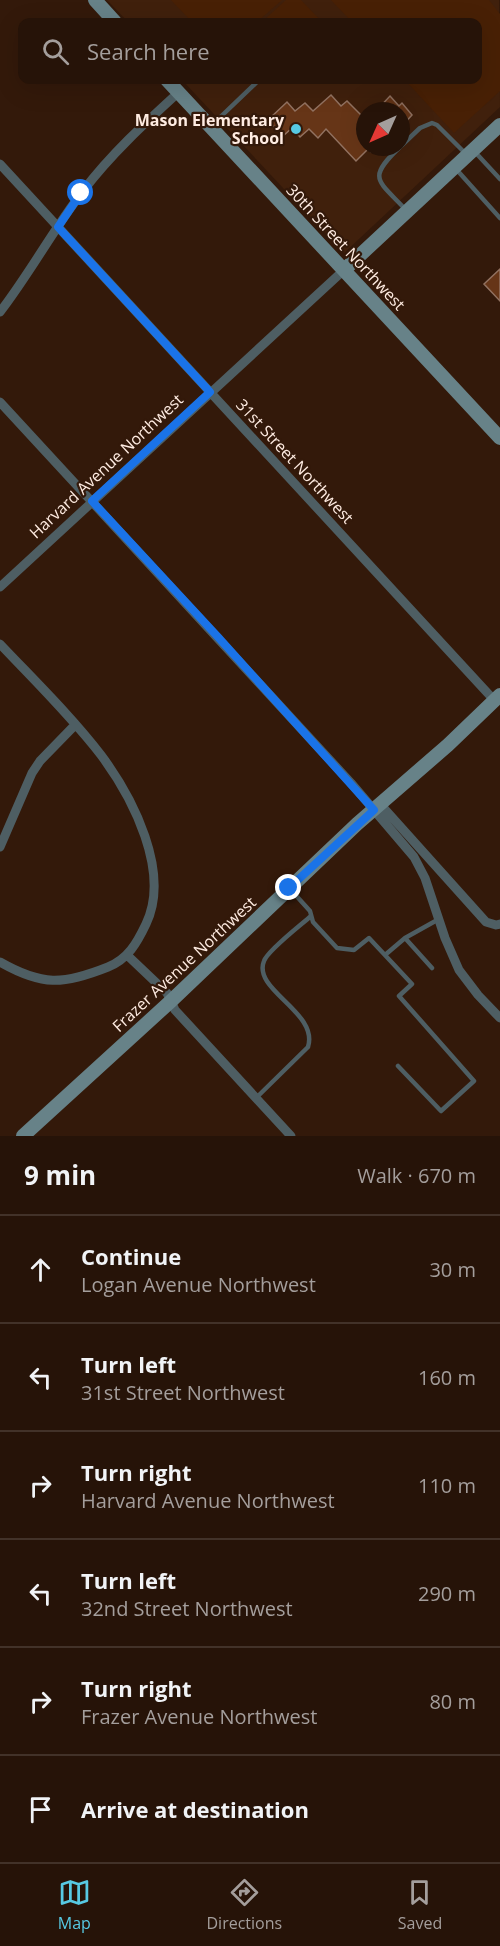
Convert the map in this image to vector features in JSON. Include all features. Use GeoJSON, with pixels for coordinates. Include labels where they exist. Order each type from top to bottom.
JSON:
{"type":"FeatureCollection","features":[{"type":"Feature","properties":{"kind":"street"},"geometry":{"type":"LineString","coordinates":[[95,0],[111,18]]}},
{"type":"Feature","properties":{"kind":"street","name":"30th Street Northwest"},"geometry":{"type":"LineString","coordinates":[[171,84],[500,438]]}},
{"type":"Feature","properties":{"kind":"street"},"geometry":{"type":"LineString","coordinates":[[0,312],[100,170],[144,123],[179,92]]}},
{"type":"Feature","properties":{"kind":"street","name":"Harvard Avenue Northwest"},"geometry":{"type":"LineString","coordinates":[[0,587],[470,152],[498,132]]}},
{"type":"Feature","properties":{"kind":"street","name":"31st Street Northwest"},"geometry":{"type":"LineString","coordinates":[[0,164],[210,392],[497,697]]}},
{"type":"Feature","properties":{"kind":"street"},"geometry":{"type":"LineString","coordinates":[[0,402],[486,922],[500,924]]}},
{"type":"Feature","properties":{"kind":"street"},"geometry":{"type":"LineString","coordinates":[[0,644],[100,753],[120,784],[140,827],[154,867],[155,894],[142,933],[127,956],[113,965],[83,976],[54,981],[23,975],[0,962]]}},
{"type":"Feature","properties":{"kind":"street","name":"Frazer Avenue Northwest"},"geometry":{"type":"LineString","coordinates":[[30,1134],[289,888],[448,745],[497,697]]}},
{"type":"Feature","properties":{"kind":"street"},"geometry":{"type":"LineString","coordinates":[[0,847],[32,773],[40,761],[75,725]]}},
{"type":"Feature","properties":{"kind":"street"},"geometry":{"type":"LineString","coordinates":[[377,807],[418,863],[459,970],[500,1018]]}},
{"type":"Feature","properties":{"kind":"street"},"geometry":{"type":"LineString","coordinates":[[127,956],[167,993],[175,1010],[291,1136]]}},
{"type":"Feature","properties":{"kind":"lane"},"geometry":{"type":"LineString","coordinates":[[211,126],[255,84]]}},
{"type":"Feature","properties":{"kind":"lane"},"geometry":{"type":"LineString","coordinates":[[410,138],[427,124],[437,125],[500,179]]}},
{"type":"Feature","properties":{"kind":"lane"},"geometry":{"type":"LineString","coordinates":[[391,156],[379,171],[380,177],[384,186],[407,211]]}},
{"type":"Feature","properties":{"kind":"lane"},"geometry":{"type":"LineString","coordinates":[[454,167],[500,218]]}},
{"type":"Feature","properties":{"kind":"lane"},"geometry":{"type":"LineString","coordinates":[[289,888],[310,911],[313,922],[338,948],[354,951],[369,938],[412,984],[399,996],[474,1081],[441,1111],[398,1066]]}},
{"type":"Feature","properties":{"kind":"lane"},"geometry":{"type":"LineString","coordinates":[[256,1098],[308,1047],[309,1038],[302,1019],[266,981],[262,970],[266,957],[311,916]]}},
{"type":"Feature","properties":{"kind":"lane"},"geometry":{"type":"LineString","coordinates":[[385,955],[405,938],[439,919]]}},
{"type":"Feature","properties":{"kind":"lane"},"geometry":{"type":"LineString","coordinates":[[405,938],[432,968]]}},
{"type":"Feature","properties":{"kind":"shaded area","name":"Mason Elementary School"},"geometry":{"type":"Polygon","coordinates":[[[107,0],[499,0],[500,107],[344,253],[186,84],[482,84],[482,18],[124,18],[107,0]]]}},
{"type":"Feature","properties":{"kind":"shaded area"},"geometry":{"type":"Polygon","coordinates":[[[171,0],[282,0],[262,18],[188,18],[171,0]]]}},
{"type":"Feature","properties":{"kind":"shaded area"},"geometry":{"type":"Polygon","coordinates":[[[286,0],[301,0],[318,18],[266,18],[286,0]]]}},
{"type":"Feature","properties":{"kind":"shaded area"},"geometry":{"type":"Polygon","coordinates":[[[331,0],[489,0],[500,14],[500,91],[454,133],[409,84],[482,84],[482,18],[348,18],[331,0]]]}},
{"type":"Feature","properties":{"kind":"building","name":"Mason Elementary School"},"geometry":{"type":"Polygon","coordinates":[[[331,95],[341,106],[347,101],[356,110],[356,156],[361,156],[356,161],[326,129],[318,138],[309,129],[300,137],[292,128],[283,136],[268,120],[287,102],[295,111],[305,103],[313,111],[331,95]]]}},
{"type":"Feature","properties":{"kind":"building"},"geometry":{"type":"Polygon","coordinates":[[[390,96],[395,102],[384,102],[390,96]]]}},
{"type":"Feature","properties":{"kind":"building"},"geometry":{"type":"Polygon","coordinates":[[[500,269],[500,301],[484,284],[500,269]]]}},
{"type":"Feature","properties":{"kind":"place","name":"Mason Elementary School"},"geometry":{"type":"Point","coordinates":[296,129]}},
{"type":"Feature","properties":{"kind":"route"},"geometry":{"type":"LineString","coordinates":[[81,193],[58,227],[210,392],[92,501],[374,810],[289,888]]}}]}
